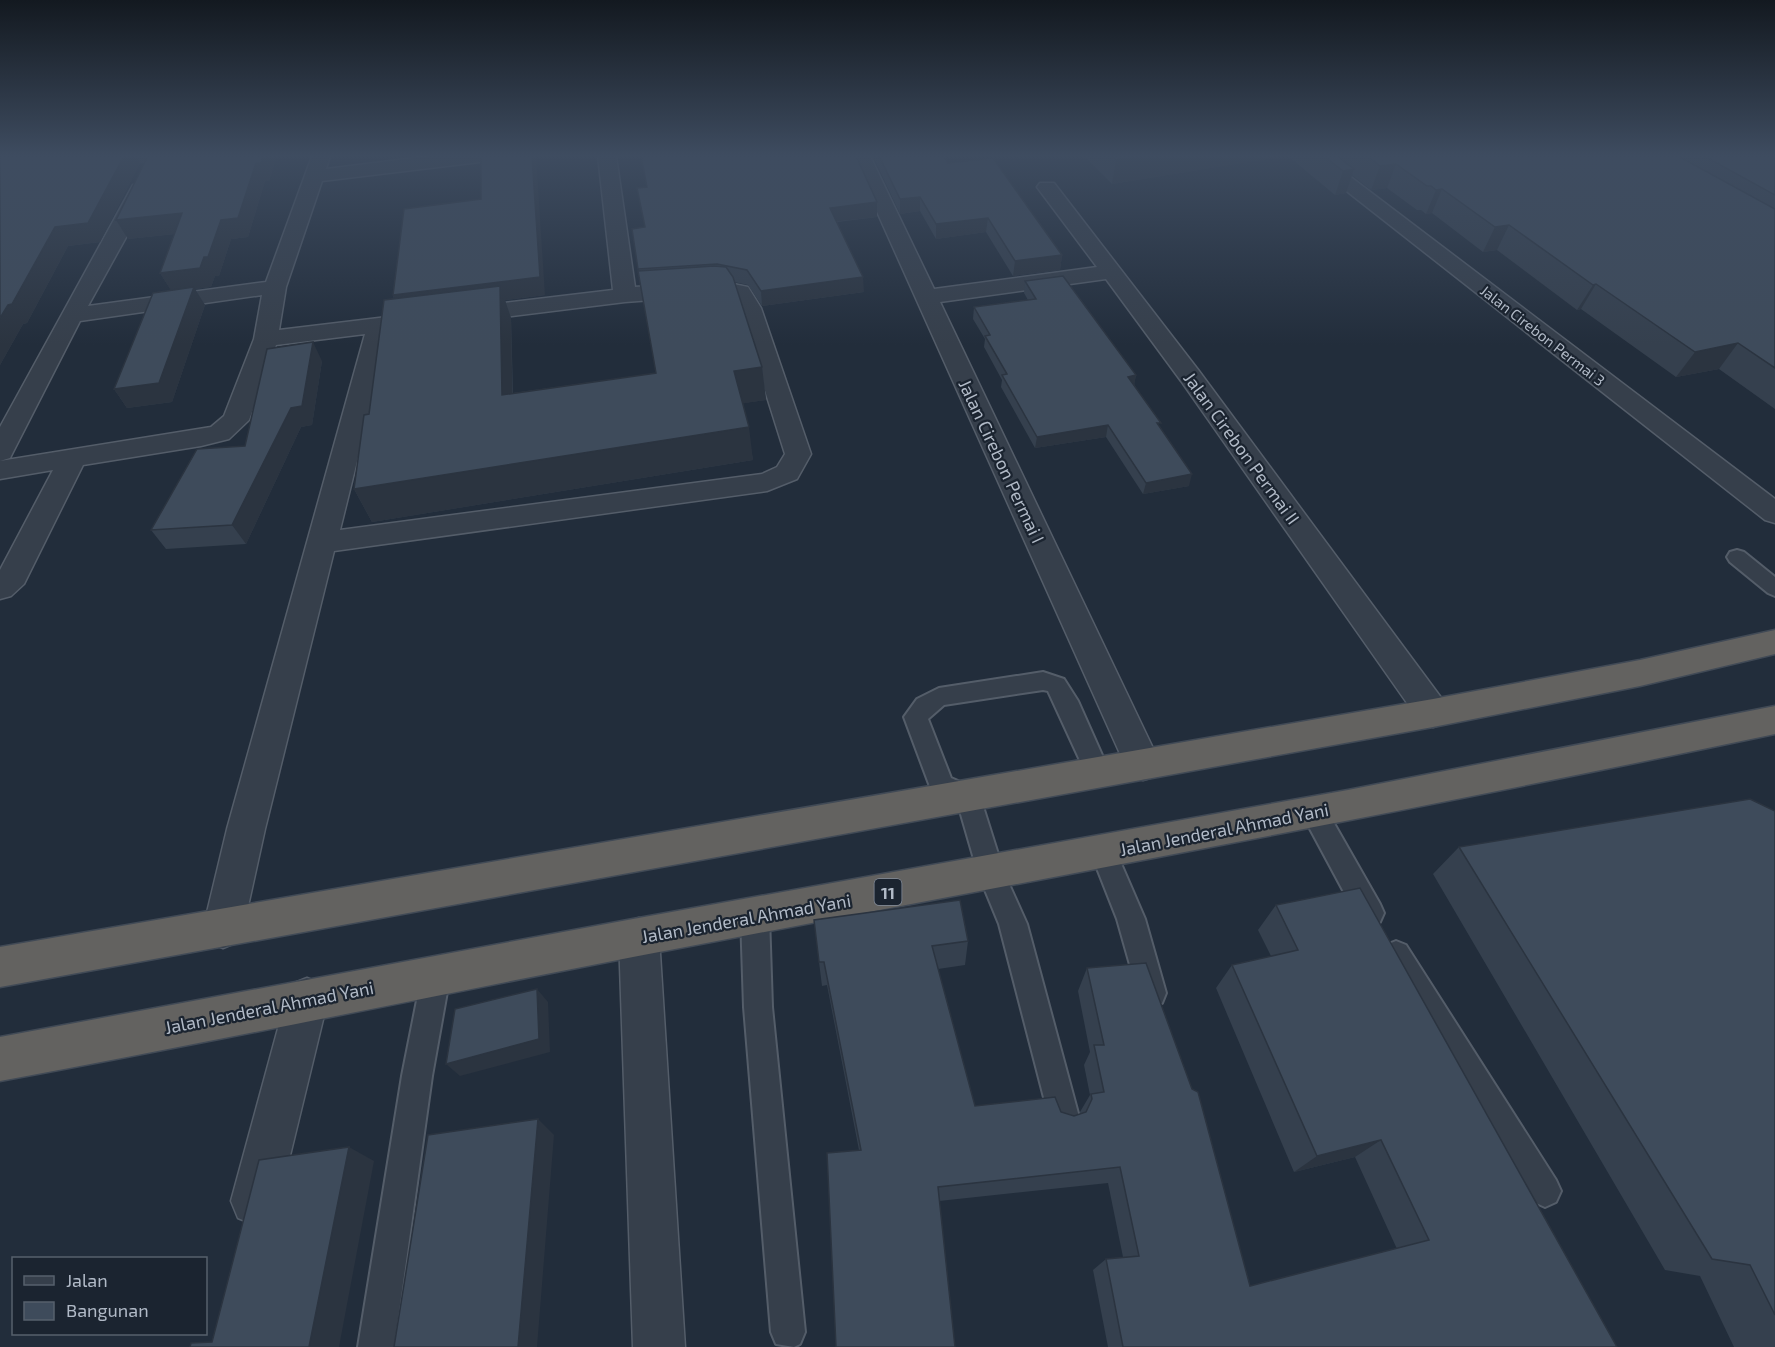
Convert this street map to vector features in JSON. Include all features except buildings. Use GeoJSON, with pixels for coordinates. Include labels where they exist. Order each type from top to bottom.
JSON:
{"type":"FeatureCollection","features":[{"type":"Feature","properties":{"kind":"highway"},"geometry":{"type":"LineString","coordinates":[[0,967],[1433,713],[1640,673],[1775,642]]}},
{"type":"Feature","properties":{"kind":"highway","name":"Jalan Jenderal Ahmad Yani"},"geometry":{"type":"LineString","coordinates":[[0,1059],[639,937],[1104,853],[1564,764],[1775,720]]}},
{"type":"Feature","properties":{"kind":"street"},"geometry":{"type":"LineString","coordinates":[[0,452],[71,315],[126,219]]}},
{"type":"Feature","properties":{"kind":"street"},"geometry":{"type":"LineString","coordinates":[[0,470],[220,433],[236,420],[266,339],[275,287],[299,219]]}},
{"type":"Feature","properties":{"kind":"street"},"geometry":{"type":"LineString","coordinates":[[615,219],[625,295]]}},
{"type":"Feature","properties":{"kind":"street","name":"Jalan Cirebon Permai I"},"geometry":{"type":"LineString","coordinates":[[890,219],[1143,765]]}},
{"type":"Feature","properties":{"kind":"street","name":"Jalan Cirebon Permai II"},"geometry":{"type":"LineString","coordinates":[[1071,219],[1190,376],[1433,713]]}},
{"type":"Feature","properties":{"kind":"street","name":"Jalan Cirebon Permai 3"},"geometry":{"type":"LineString","coordinates":[[1393,219],[1775,513]]}},
{"type":"Feature","properties":{"kind":"street"},"geometry":{"type":"LineString","coordinates":[[926,297],[1111,272]]}},
{"type":"Feature","properties":{"kind":"street"},"geometry":{"type":"LineString","coordinates":[[71,315],[275,287]]}},
{"type":"Feature","properties":{"kind":"street"},"geometry":{"type":"LineString","coordinates":[[266,339],[625,295],[719,288],[740,292],[750,308],[798,454],[787,473],[767,482],[323,542]]}},
{"type":"Feature","properties":{"kind":"street"},"geometry":{"type":"LineString","coordinates":[[222,929],[249,818],[379,326]]}},
{"type":"Feature","properties":{"kind":"street"},"geometry":{"type":"LineString","coordinates":[[0,588],[13,576],[73,459]]}},
{"type":"Feature","properties":{"kind":"street"},"geometry":{"type":"LineString","coordinates":[[639,937],[659,1347]]}},
{"type":"Feature","properties":{"kind":"street"},"geometry":{"type":"LineString","coordinates":[[244,1243],[307,999]]}},
{"type":"Feature","properties":{"kind":"lane"},"geometry":{"type":"LineString","coordinates":[[1737,557],[1775,588]]}},
{"type":"Feature","properties":{"kind":"lane"},"geometry":{"type":"LineString","coordinates":[[1064,1117],[1013,924],[991,873],[968,797],[941,785],[916,717],[925,706],[939,697],[1024,682],[1043,681],[1056,685],[1066,701],[1098,773]]}},
{"type":"Feature","properties":{"kind":"lane"},"geometry":{"type":"LineString","coordinates":[[1314,812],[1362,901],[1545,1191]]}},
{"type":"Feature","properties":{"kind":"lane"},"geometry":{"type":"LineString","coordinates":[[1104,853],[1131,919],[1147,978],[1162,1021]]}},
{"type":"Feature","properties":{"kind":"lane"},"geometry":{"type":"LineString","coordinates":[[755,916],[758,1007],[788,1332]]}},
{"type":"Feature","properties":{"kind":"lane"},"geometry":{"type":"LineString","coordinates":[[376,1347],[417,1076],[436,975]]}}]}
